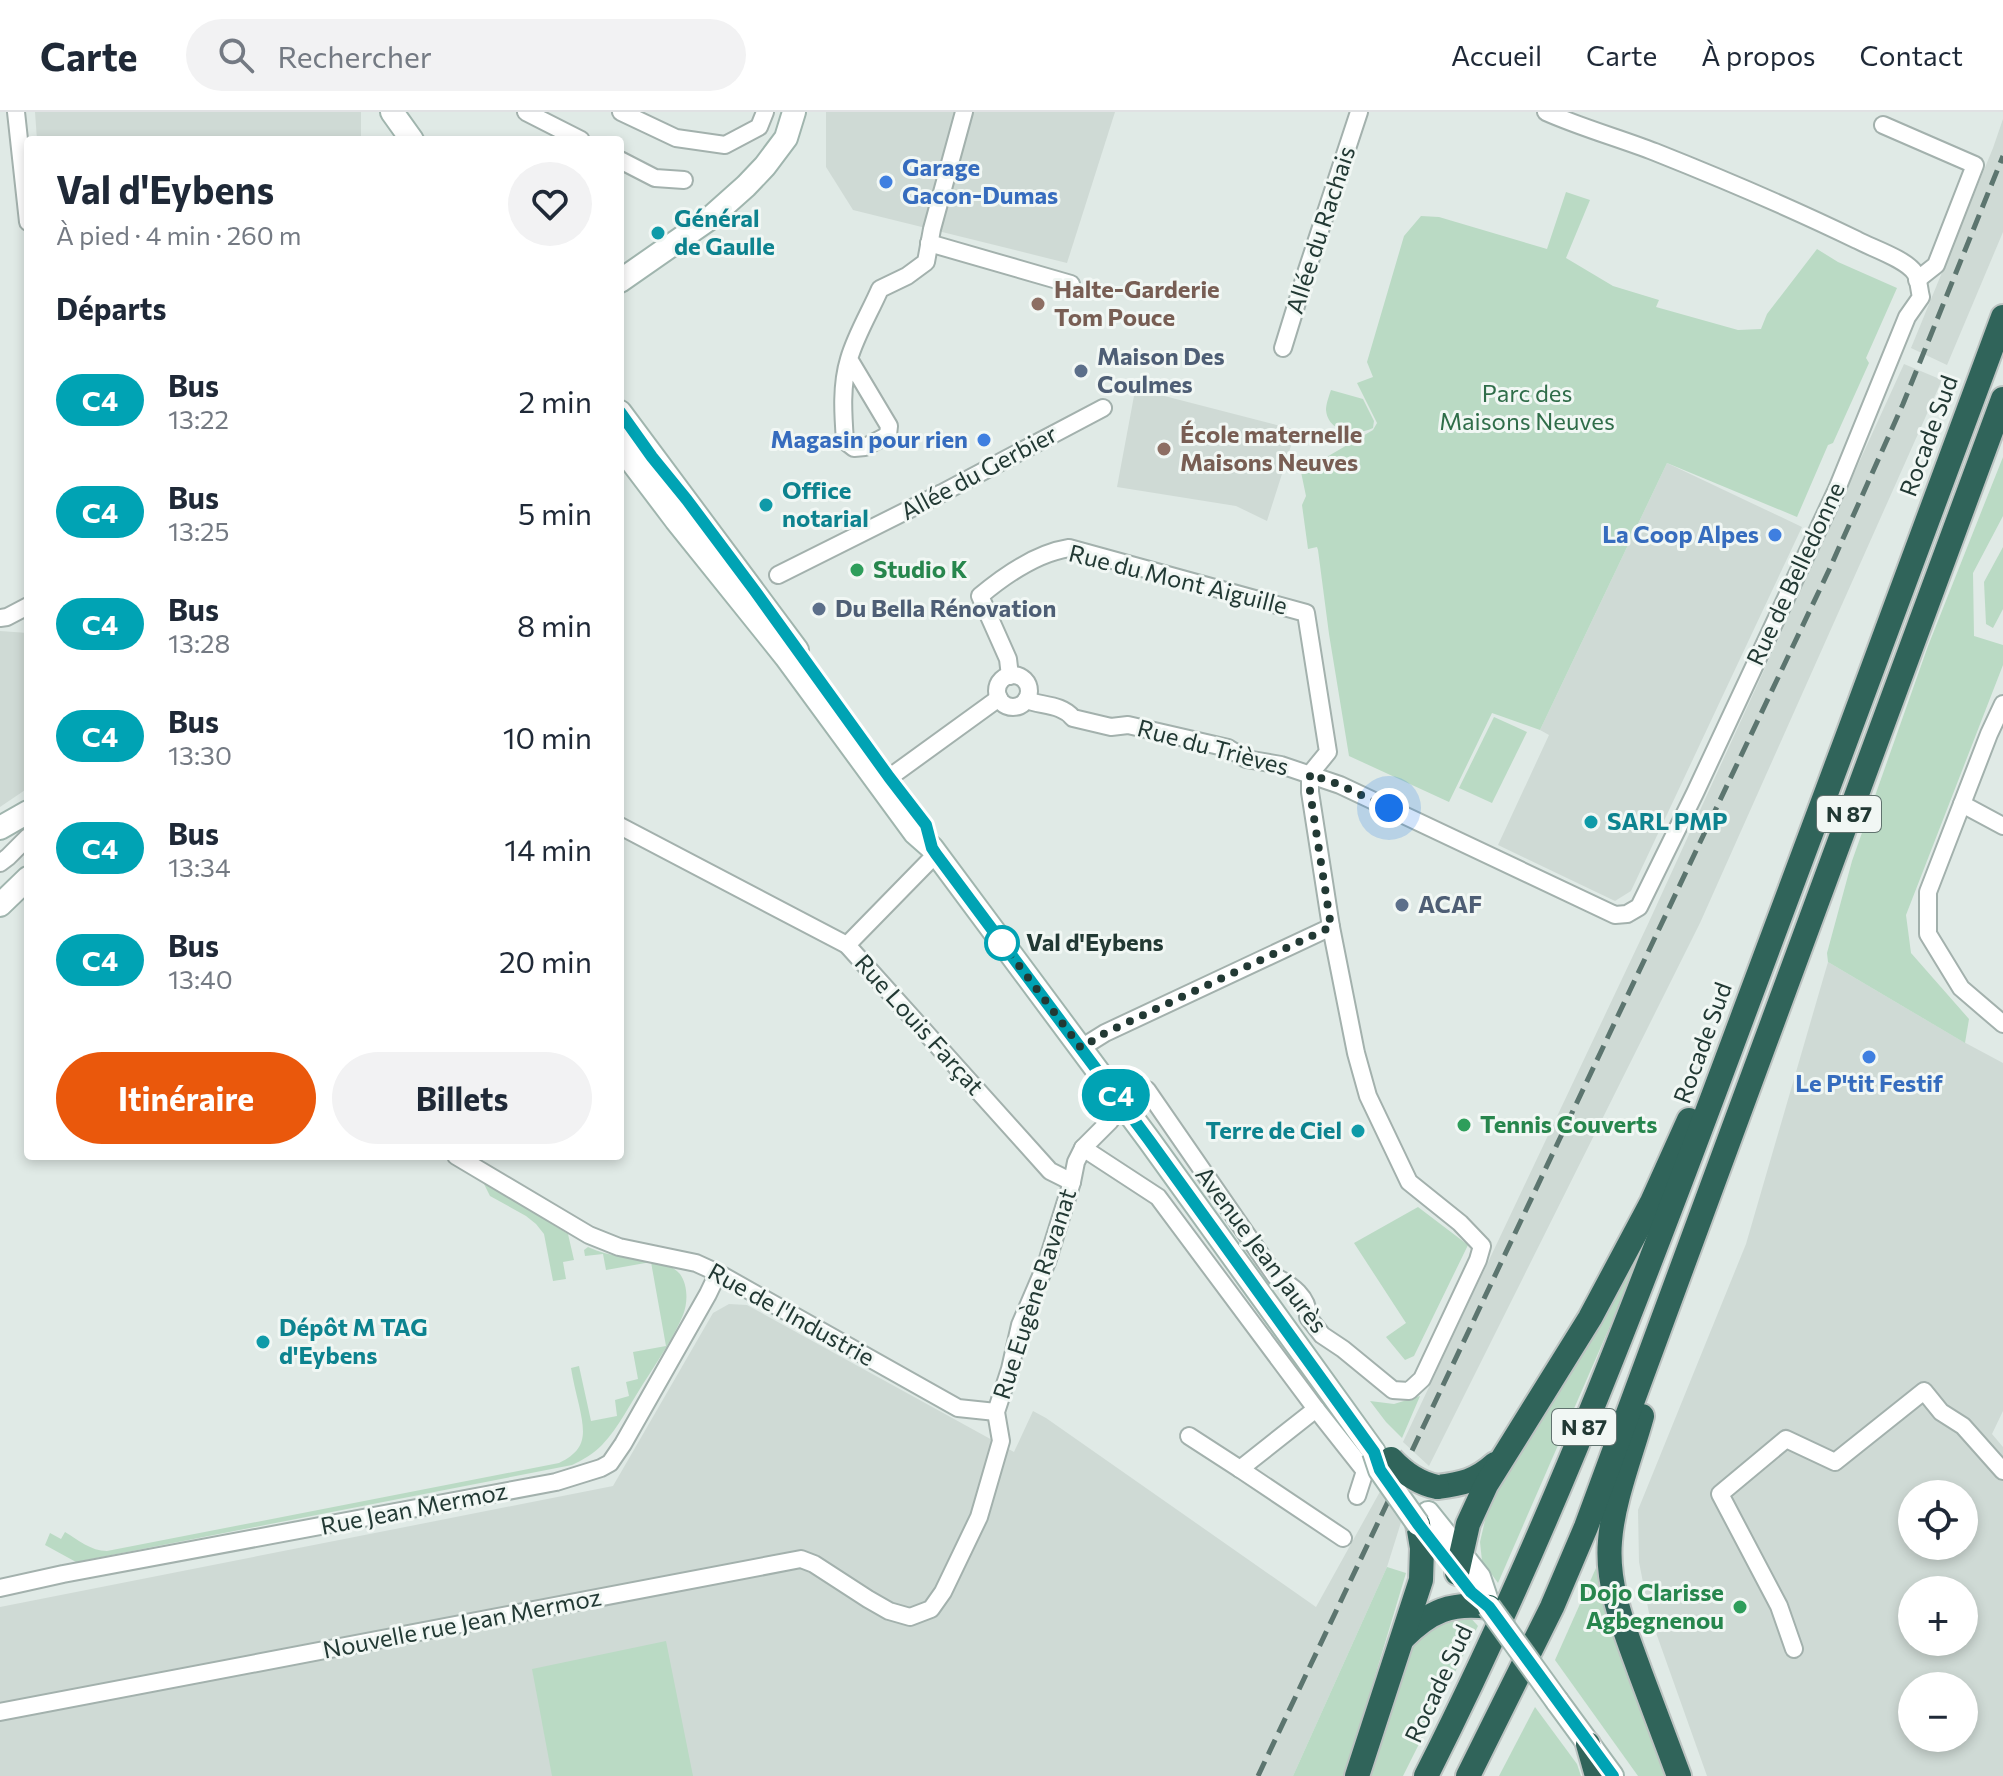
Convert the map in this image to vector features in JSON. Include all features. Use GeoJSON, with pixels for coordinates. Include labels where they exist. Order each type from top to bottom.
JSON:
{"type":"FeatureCollection","features":[{"type":"Feature","properties":{"kind":"highway","name":"Rocade Sud"},"geometry":{"type":"LineString","coordinates":[[1426,1776],[1554,1500],[1631,1312],[2003,317]]}},
{"type":"Feature","properties":{"kind":"highway","name":"N 87"},"geometry":{"type":"LineString","coordinates":[[1468,1776],[1552,1607],[1586,1527],[2003,399]]}},
{"type":"Feature","properties":{"kind":"highway"},"geometry":{"type":"LineString","coordinates":[[1459,1563],[1468,1524],[1486,1485],[1590,1318],[1652,1202],[1693,1109],[1724,1069]]}},
{"type":"Feature","properties":{"kind":"highway"},"geometry":{"type":"LineString","coordinates":[[1679,1776],[1621,1617],[1611,1581],[1609,1544],[1613,1520],[1695,1229]]}},
{"type":"Feature","properties":{"kind":"highway"},"geometry":{"type":"LineString","coordinates":[[1382,1456],[1415,1480],[1437,1487],[1474,1480],[1503,1457]]}},
{"type":"Feature","properties":{"kind":"highway"},"geometry":{"type":"LineString","coordinates":[[1357,1776],[1422,1571],[1423,1518]]}},
{"type":"Feature","properties":{"kind":"highway"},"geometry":{"type":"LineString","coordinates":[[1402,1639],[1434,1613],[1459,1605],[1489,1607]]}},
{"type":"Feature","properties":{"kind":"highway"},"geometry":{"type":"LineString","coordinates":[[1484,1776],[1552,1607]]}},
{"type":"Feature","properties":{"kind":"highway"},"geometry":{"type":"LineString","coordinates":[[1588,1744],[1597,1776]]}},
{"type":"Feature","properties":{"kind":"main road"},"geometry":{"type":"LineString","coordinates":[[392,112],[409,136]]}},
{"type":"Feature","properties":{"kind":"main road"},"geometry":{"type":"LineString","coordinates":[[624,278],[709,219],[746,186],[786,138],[794,112]]}},
{"type":"Feature","properties":{"kind":"main road"},"geometry":{"type":"LineString","coordinates":[[624,267],[657,254]]}},
{"type":"Feature","properties":{"kind":"main road","name":"Avenue Jean Jaurès"},"geometry":{"type":"LineString","coordinates":[[624,418],[755,591],[884,781],[915,833],[934,851],[1121,1102],[1382,1456],[1423,1518],[1459,1563],[1471,1592],[1489,1607],[1588,1744]]}},
{"type":"Feature","properties":{"kind":"main road","name":"Avenue Jean Jaurès"},"geometry":{"type":"LineString","coordinates":[[624,451],[884,781]]}},
{"type":"Feature","properties":{"kind":"main road"},"geometry":{"type":"LineString","coordinates":[[0,828],[24,814]]}},
{"type":"Feature","properties":{"kind":"main road"},"geometry":{"type":"LineString","coordinates":[[0,905],[24,882]]}},
{"type":"Feature","properties":{"kind":"main road"},"geometry":{"type":"LineString","coordinates":[[1588,1744],[1612,1776]]}},
{"type":"Feature","properties":{"kind":"street"},"geometry":{"type":"LineString","coordinates":[[16,112],[24,185]]}},
{"type":"Feature","properties":{"kind":"street"},"geometry":{"type":"LineString","coordinates":[[526,112],[573,136]]}},
{"type":"Feature","properties":{"kind":"street"},"geometry":{"type":"LineString","coordinates":[[621,112],[676,138],[725,145],[759,127],[765,112]]}},
{"type":"Feature","properties":{"kind":"street"},"geometry":{"type":"LineString","coordinates":[[849,359],[889,426],[888,435],[865,447],[854,448],[845,441],[844,388],[849,359],[880,289],[907,276],[926,262],[964,112]]}},
{"type":"Feature","properties":{"kind":"street","name":"Allée du Rachais"},"geometry":{"type":"LineString","coordinates":[[1283,348],[1359,112]]}},
{"type":"Feature","properties":{"kind":"street"},"geometry":{"type":"LineString","coordinates":[[1546,112],[1582,128],[1651,150],[1820,223],[1904,264],[1915,273],[1917,280],[1936,265],[1975,165],[1883,125]]}},
{"type":"Feature","properties":{"kind":"street"},"geometry":{"type":"LineString","coordinates":[[624,162],[655,178],[684,180]]}},
{"type":"Feature","properties":{"kind":"street"},"geometry":{"type":"LineString","coordinates":[[929,243],[1071,284]]}},
{"type":"Feature","properties":{"kind":"street","name":"Rue de Belledonne"},"geometry":{"type":"LineString","coordinates":[[1310,774],[1340,785],[1615,915],[1627,914],[1639,907],[1837,489],[1907,317],[1921,297],[1917,280]]}},
{"type":"Feature","properties":{"kind":"street","name":"Allée du Gerbier"},"geometry":{"type":"LineString","coordinates":[[778,575],[1103,408]]}},
{"type":"Feature","properties":{"kind":"street","name":"Rue du Mont Aiguille"},"geometry":{"type":"LineString","coordinates":[[1010,676],[1008,659],[980,596],[1001,579],[1054,550],[1069,548],[1306,613],[1328,752],[1310,774]]}},
{"type":"Feature","properties":{"kind":"street"},"geometry":{"type":"LineString","coordinates":[[0,618],[24,608]]}},
{"type":"Feature","properties":{"kind":"street"},"geometry":{"type":"LineString","coordinates":[[884,781],[999,698],[999,684],[1006,677],[1020,677],[1027,683],[1029,692],[1026,700]]}},
{"type":"Feature","properties":{"kind":"street","name":"Rue du Trièves"},"geometry":{"type":"LineString","coordinates":[[999,698],[1007,705],[1022,704],[1026,700],[1056,707],[1070,713],[1073,718],[1111,727],[1128,725],[1228,748],[1246,759],[1310,774]]}},
{"type":"Feature","properties":{"kind":"street"},"geometry":{"type":"LineString","coordinates":[[2003,704],[1928,892],[1928,934],[1961,988],[2003,1024]]}},
{"type":"Feature","properties":{"kind":"street"},"geometry":{"type":"LineString","coordinates":[[1081,1048],[1105,1033],[1331,927],[1310,792],[1310,774]]}},
{"type":"Feature","properties":{"kind":"street"},"geometry":{"type":"LineString","coordinates":[[1962,804],[2003,826]]}},
{"type":"Feature","properties":{"kind":"street","name":"Rue Louis Farçat"},"geometry":{"type":"LineString","coordinates":[[624,828],[847,945],[1050,1171],[1072,1182]]}},
{"type":"Feature","properties":{"kind":"street"},"geometry":{"type":"LineString","coordinates":[[0,863],[24,841]]}},
{"type":"Feature","properties":{"kind":"street"},"geometry":{"type":"LineString","coordinates":[[847,945],[934,851]]}},
{"type":"Feature","properties":{"kind":"street","name":"Avenue Jean Jaurès"},"geometry":{"type":"LineString","coordinates":[[1121,1102],[1136,1087],[1147,1090],[1276,1277],[1293,1286],[1309,1307],[1308,1317],[1322,1335],[1393,1390],[1409,1391],[1422,1379],[1482,1246],[1460,1223],[1409,1182],[1368,1096],[1356,1053],[1331,927]]}},
{"type":"Feature","properties":{"kind":"street","name":"Rue Eugène Ravanat"},"geometry":{"type":"LineString","coordinates":[[910,1617],[931,1609],[943,1592],[979,1517],[1001,1441],[996,1412],[1020,1325],[1047,1262],[1076,1162],[1083,1148],[1110,1121],[1121,1102]]}},
{"type":"Feature","properties":{"kind":"street","name":"Avenue Jean Jaurès"},"geometry":{"type":"LineString","coordinates":[[1083,1148],[1158,1197],[1365,1471],[1357,1496]]}},
{"type":"Feature","properties":{"kind":"street","name":"Rue de l'Industrie"},"geometry":{"type":"LineString","coordinates":[[463,1160],[589,1235],[619,1247],[696,1263],[958,1408],[996,1412]]}},
{"type":"Feature","properties":{"kind":"street","name":"Rue Jean Mermoz"},"geometry":{"type":"LineString","coordinates":[[0,1588],[556,1482],[601,1468],[610,1463],[623,1444],[718,1273]]}},
{"type":"Feature","properties":{"kind":"street"},"geometry":{"type":"LineString","coordinates":[[1794,1649],[1779,1606],[1720,1494],[1786,1439],[1835,1462],[1924,1391],[1941,1412],[1963,1426],[2003,1471]]}},
{"type":"Feature","properties":{"kind":"street"},"geometry":{"type":"LineString","coordinates":[[1240,1469],[1316,1409]]}},
{"type":"Feature","properties":{"kind":"street"},"geometry":{"type":"LineString","coordinates":[[1189,1436],[1343,1538]]}},
{"type":"Feature","properties":{"kind":"street","name":"Nouvelle rue Jean Mermoz"},"geometry":{"type":"LineString","coordinates":[[0,1712],[801,1559],[889,1611],[910,1617]]}},
{"type":"Feature","properties":{"kind":"shaded area"},"geometry":{"type":"Polygon","coordinates":[[[35,112],[361,112],[361,136],[37,136],[35,112]]]}},
{"type":"Feature","properties":{"kind":"shaded area"},"geometry":{"type":"Polygon","coordinates":[[[826,112],[1115,112],[1067,263],[853,210],[826,167],[826,112]]]}},
{"type":"Feature","properties":{"kind":"shaded area"},"geometry":{"type":"Polygon","coordinates":[[[2003,119],[2003,232],[1947,365],[1911,348],[2003,119]]]}},
{"type":"Feature","properties":{"kind":"shaded area"},"geometry":{"type":"Polygon","coordinates":[[[1904,364],[1942,380],[1700,923],[1429,1466],[1403,1442],[1648,924],[1904,364]]]}},
{"type":"Feature","properties":{"kind":"shaded area"},"geometry":{"type":"Polygon","coordinates":[[[1145,391],[1296,430],[1267,521],[1236,506],[1117,487],[1134,396],[1145,391]]]}},
{"type":"Feature","properties":{"kind":"shaded area"},"geometry":{"type":"Polygon","coordinates":[[[1667,463],[1802,527],[1631,891],[1615,901],[1498,845],[1549,735],[1540,730],[1667,463]]]}},
{"type":"Feature","properties":{"kind":"shaded area"},"geometry":{"type":"Polygon","coordinates":[[[0,631],[24,633],[24,791],[0,807],[0,631]]]}},
{"type":"Feature","properties":{"kind":"shaded area"},"geometry":{"type":"Polygon","coordinates":[[[1828,962],[2003,1063],[2003,1411],[1992,1434],[2003,1447],[2003,1776],[1707,1776],[1649,1613],[1639,1562],[1638,1510],[1746,1244],[1828,962]]]}},
{"type":"Feature","properties":{"kind":"shaded area"},"geometry":{"type":"Polygon","coordinates":[[[729,1304],[747,1305],[1014,1452],[1033,1411],[1316,1607],[1382,1488],[1403,1516],[1387,1567],[1293,1776],[0,1776],[0,1607],[613,1486],[713,1313],[729,1304]]]}},
{"type":"Feature","properties":{"kind":"green space","name":"Parc des Maisons Neuves"},"geometry":{"type":"Polygon","coordinates":[[[1566,192],[1590,200],[1566,258],[1613,286],[1659,300],[1656,307],[1738,330],[1761,329],[1767,314],[1817,249],[1838,262],[1897,288],[1866,358],[1869,363],[1833,443],[1828,445],[1797,517],[1667,463],[1540,730],[1492,713],[1449,802],[1349,756],[1318,550],[1317,547],[1308,549],[1302,505],[1306,496],[1301,472],[1373,430],[1377,423],[1357,383],[1373,377],[1367,362],[1404,236],[1421,216],[1439,217],[1547,249],[1566,192]]]}},
{"type":"Feature","properties":{"kind":"green space"},"geometry":{"type":"Polygon","coordinates":[[[1331,390],[1363,399],[1374,421],[1373,428],[1352,432],[1332,424],[1326,410],[1331,390]]]}},
{"type":"Feature","properties":{"kind":"green space"},"geometry":{"type":"Polygon","coordinates":[[[2003,457],[2003,516],[1973,573],[1974,636],[2003,645],[2003,665],[1906,915],[1911,953],[1969,1019],[1965,1043],[1828,962],[1827,953],[1852,861],[1928,646],[2003,457]]]}},
{"type":"Feature","properties":{"kind":"green space"},"geometry":{"type":"Polygon","coordinates":[[[2003,547],[2003,609],[1993,628],[1986,624],[1984,582],[2003,547]]]}},
{"type":"Feature","properties":{"kind":"green space"},"geometry":{"type":"Polygon","coordinates":[[[1494,717],[1527,732],[1492,803],[1459,788],[1494,717]]]}},
{"type":"Feature","properties":{"kind":"green space"},"geometry":{"type":"Polygon","coordinates":[[[482,1180],[568,1234],[574,1260],[563,1262],[566,1279],[553,1281],[544,1234],[536,1224],[490,1196],[482,1180]]]}},
{"type":"Feature","properties":{"kind":"green space"},"geometry":{"type":"Polygon","coordinates":[[[1418,1207],[1468,1245],[1414,1356],[1405,1360],[1386,1337],[1406,1323],[1354,1243],[1418,1207]]]}},
{"type":"Feature","properties":{"kind":"green space"},"geometry":{"type":"Polygon","coordinates":[[[1658,1216],[1498,1583],[1482,1561],[1480,1542],[1489,1503],[1658,1216]]]}},
{"type":"Feature","properties":{"kind":"green space"},"geometry":{"type":"Polygon","coordinates":[[[588,1247],[668,1265],[683,1278],[686,1300],[674,1333],[619,1423],[602,1445],[580,1461],[76,1562],[45,1545],[50,1533],[61,1539],[65,1532],[90,1547],[107,1551],[559,1463],[580,1446],[583,1432],[571,1368],[579,1366],[591,1421],[617,1416],[615,1400],[629,1396],[626,1382],[638,1379],[633,1352],[666,1346],[651,1262],[606,1270],[603,1254],[585,1256],[584,1250],[588,1247]]]}},
{"type":"Feature","properties":{"kind":"green space"},"geometry":{"type":"Polygon","coordinates":[[[1420,1396],[1402,1438],[1370,1401],[1394,1404],[1420,1396]]]}},
{"type":"Feature","properties":{"kind":"green space"},"geometry":{"type":"Polygon","coordinates":[[[1387,1567],[1406,1573],[1345,1776],[1293,1776],[1387,1567]]]}},
{"type":"Feature","properties":{"kind":"green space"},"geometry":{"type":"Polygon","coordinates":[[[1596,1568],[1674,1776],[1638,1776],[1555,1660],[1596,1568]]]}},
{"type":"Feature","properties":{"kind":"green space"},"geometry":{"type":"Polygon","coordinates":[[[1467,1614],[1478,1626],[1403,1776],[1365,1776],[1413,1643],[1438,1621],[1467,1614]]]}},
{"type":"Feature","properties":{"kind":"green space"},"geometry":{"type":"Polygon","coordinates":[[[666,1641],[693,1776],[552,1776],[532,1669],[666,1641]]]}},
{"type":"Feature","properties":{"kind":"green space"},"geometry":{"type":"Polygon","coordinates":[[[1535,1707],[1577,1764],[1581,1776],[1499,1776],[1535,1707]]]}},
{"type":"Feature","properties":{"kind":"railway"},"geometry":{"type":"LineString","coordinates":[[1258,1776],[1829,570],[1903,404],[2003,156]]}},
{"type":"Feature","properties":{"kind":"bus line","name":"C4"},"geometry":{"type":"LineString","coordinates":[[624,418],[926,825],[936,854],[1149,1140],[1374,1452],[1380,1470],[1418,1524],[1471,1592],[1489,1607],[1613,1776]]}},
{"type":"Feature","properties":{"kind":"place","name":"Garage Gacon-Dumas"},"geometry":{"type":"Point","coordinates":[886,182]}},
{"type":"Feature","properties":{"kind":"place","name":"Général de Gaulle"},"geometry":{"type":"Point","coordinates":[658,233]}},
{"type":"Feature","properties":{"kind":"place","name":"Halte-Garderie Tom Pouce"},"geometry":{"type":"Point","coordinates":[1038,304]}},
{"type":"Feature","properties":{"kind":"place","name":"Maison Des Coulmes"},"geometry":{"type":"Point","coordinates":[1081,371]}},
{"type":"Feature","properties":{"kind":"place","name":"Magasin pour rien"},"geometry":{"type":"Point","coordinates":[984,440]}},
{"type":"Feature","properties":{"kind":"place","name":"École maternelle Maisons Neuves"},"geometry":{"type":"Point","coordinates":[1164,449]}},
{"type":"Feature","properties":{"kind":"place","name":"Office notarial"},"geometry":{"type":"Point","coordinates":[766,505]}},
{"type":"Feature","properties":{"kind":"place","name":"La Coop Alpes"},"geometry":{"type":"Point","coordinates":[1775,535]}},
{"type":"Feature","properties":{"kind":"place","name":"Studio K"},"geometry":{"type":"Point","coordinates":[857,570]}},
{"type":"Feature","properties":{"kind":"place","name":"Du Bella Rénovation"},"geometry":{"type":"Point","coordinates":[819,609]}},
{"type":"Feature","properties":{"kind":"place","name":"SARL PMP"},"geometry":{"type":"Point","coordinates":[1591,822]}},
{"type":"Feature","properties":{"kind":"place","name":"ACAF"},"geometry":{"type":"Point","coordinates":[1402,905]}},
{"type":"Feature","properties":{"kind":"place","name":"Val d'Eybens"},"geometry":{"type":"Point","coordinates":[1002,943]}},
{"type":"Feature","properties":{"kind":"place","name":"Le P'tit Festif"},"geometry":{"type":"Point","coordinates":[1869,1057]}},
{"type":"Feature","properties":{"kind":"place","name":"Tennis Couverts"},"geometry":{"type":"Point","coordinates":[1464,1125]}},
{"type":"Feature","properties":{"kind":"place","name":"Terre de Ciel"},"geometry":{"type":"Point","coordinates":[1358,1131]}},
{"type":"Feature","properties":{"kind":"place","name":"Dépôt M TAG d'Eybens"},"geometry":{"type":"Point","coordinates":[263,1342]}},
{"type":"Feature","properties":{"kind":"place","name":"Dojo Clarisse Agbegnenou"},"geometry":{"type":"Point","coordinates":[1740,1607]}},
{"type":"Feature","properties":{"kind":"route"},"geometry":{"type":"LineString","coordinates":[[1002,943],[1081,1048],[1105,1033],[1331,927],[1310,792],[1310,774],[1389,808]]}}]}
